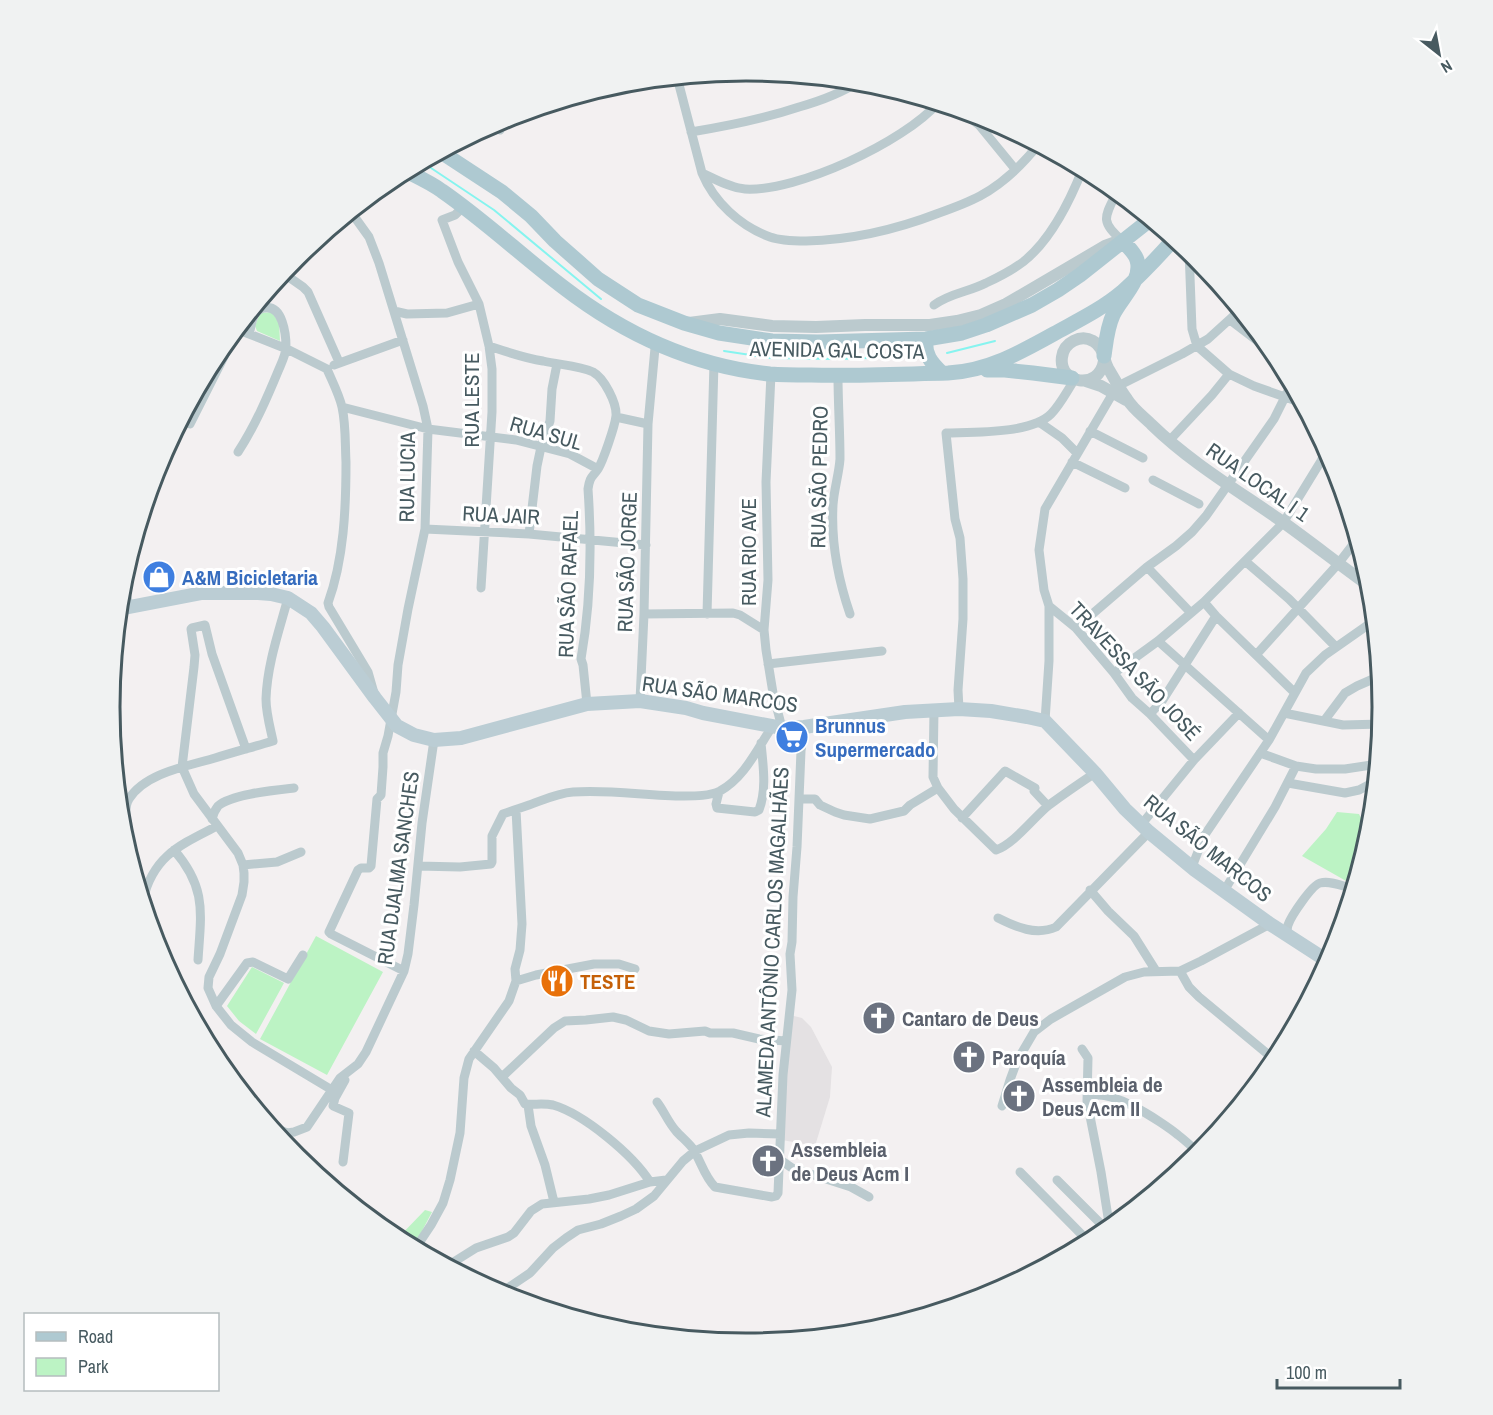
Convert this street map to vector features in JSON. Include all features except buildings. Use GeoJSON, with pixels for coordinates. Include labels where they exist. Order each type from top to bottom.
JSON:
{"type":"FeatureCollection","features":[{"type":"Feature","properties":{"kind":"main road","name":"AVENIDA GAL COSTA"},"geometry":{"type":"LineString","coordinates":[[448,157],[502,192],[604,284],[638,305],[684,323],[719,333],[772,341],[926,339],[962,333],[1032,305],[1058,290],[1145,224]]}},
{"type":"Feature","properties":{"kind":"main road","name":"AVENIDA GAL COSTA"},"geometry":{"type":"LineString","coordinates":[[415,176],[442,191],[502,236],[563,287],[606,317],[671,351],[741,370],[771,374],[838,376],[942,374],[975,370],[1008,358],[1092,313],[1136,279],[1169,244]]}},
{"type":"Feature","properties":{"kind":"main road"},"geometry":{"type":"LineString","coordinates":[[1104,359],[1106,337],[1112,319],[1136,279],[1137,258],[1123,241]]}},
{"type":"Feature","properties":{"kind":"main road"},"geometry":{"type":"LineString","coordinates":[[926,339],[927,354],[942,374]]}},
{"type":"Feature","properties":{"kind":"main road"},"geometry":{"type":"LineString","coordinates":[[975,370],[1005,370],[1076,378]]}},
{"type":"Feature","properties":{"kind":"main road","name":"RUA SÃO MARCOS"},"geometry":{"type":"LineString","coordinates":[[128,607],[202,593],[258,593],[288,598],[311,613],[323,627],[397,726],[414,735],[434,740],[461,738],[587,704],[640,701],[777,727],[804,727],[906,712],[959,709],[991,711],[1045,722],[1095,772],[1144,829],[1269,924],[1321,957]]}},
{"type":"Feature","properties":{"kind":"street"},"geometry":{"type":"LineString","coordinates":[[679,85],[706,184],[729,212],[749,226],[770,237],[782,240],[819,241],[852,238],[875,234],[921,220],[981,195],[1015,169],[1033,151]]}},
{"type":"Feature","properties":{"kind":"street"},"geometry":{"type":"LineString","coordinates":[[691,132],[775,115],[827,98],[846,89]]}},
{"type":"Feature","properties":{"kind":"street"},"geometry":{"type":"LineString","coordinates":[[702,173],[742,189],[765,187],[810,176],[846,163],[888,141],[915,124],[932,109]]}},
{"type":"Feature","properties":{"kind":"street"},"geometry":{"type":"LineString","coordinates":[[979,126],[1015,169]]}},
{"type":"Feature","properties":{"kind":"street"},"geometry":{"type":"LineString","coordinates":[[934,305],[950,295],[976,288],[1002,276],[1029,257],[1058,220],[1079,177]]}},
{"type":"Feature","properties":{"kind":"street"},"geometry":{"type":"LineString","coordinates":[[1113,200],[1107,213],[1107,224],[1112,232],[1123,241]]}},
{"type":"Feature","properties":{"kind":"street","name":"RUA LESTE"},"geometry":{"type":"LineString","coordinates":[[463,207],[442,220],[458,262],[478,304],[489,346],[493,390],[481,588]]}},
{"type":"Feature","properties":{"kind":"street","name":"RUA LUCIA"},"geometry":{"type":"LineString","coordinates":[[355,218],[369,237],[384,276],[428,429],[425,529],[404,630],[396,692],[383,753],[381,795],[377,799],[371,866],[357,870],[329,930],[330,933],[404,971]]}},
{"type":"Feature","properties":{"kind":"street"},"geometry":{"type":"LineString","coordinates":[[684,323],[720,319],[783,327],[941,324],[981,315],[1006,304],[1105,246],[1123,241]]}},
{"type":"Feature","properties":{"kind":"street"},"geometry":{"type":"LineString","coordinates":[[1190,264],[1192,329],[1197,346],[1229,374],[1254,386],[1291,399]]}},
{"type":"Feature","properties":{"kind":"street"},"geometry":{"type":"LineString","coordinates":[[290,278],[308,292],[339,362]]}},
{"type":"Feature","properties":{"kind":"street"},"geometry":{"type":"LineString","coordinates":[[394,311],[407,314],[447,313],[478,304]]}},
{"type":"Feature","properties":{"kind":"street"},"geometry":{"type":"LineString","coordinates":[[238,452],[266,402],[287,350],[281,317],[273,309],[263,308]]}},
{"type":"Feature","properties":{"kind":"street"},"geometry":{"type":"LineString","coordinates":[[1045,722],[1050,606],[1044,590],[1039,550],[1045,509],[1116,389],[1197,346],[1235,315]]}},
{"type":"Feature","properties":{"kind":"street"},"geometry":{"type":"LineString","coordinates":[[1230,320],[1251,335]]}},
{"type":"Feature","properties":{"kind":"street"},"geometry":{"type":"LineString","coordinates":[[249,334],[252,322]]}},
{"type":"Feature","properties":{"kind":"street"},"geometry":{"type":"LineString","coordinates":[[926,339],[931,329],[941,324]]}},
{"type":"Feature","properties":{"kind":"street"},"geometry":{"type":"LineString","coordinates":[[245,332],[327,369],[342,407],[346,445],[345,500],[338,565],[328,603],[368,672],[375,698]]}},
{"type":"Feature","properties":{"kind":"street"},"geometry":{"type":"LineString","coordinates":[[1076,378],[1062,365],[1065,349],[1072,342],[1082,338],[1092,340],[1100,347],[1116,389]]}},
{"type":"Feature","properties":{"kind":"street"},"geometry":{"type":"LineString","coordinates":[[327,369],[339,362],[403,340]]}},
{"type":"Feature","properties":{"kind":"street","name":"RUA SÃO JORGE"},"geometry":{"type":"LineString","coordinates":[[640,701],[648,424],[655,348],[653,342]]}},
{"type":"Feature","properties":{"kind":"street"},"geometry":{"type":"LineString","coordinates":[[489,346],[522,357],[581,368],[594,373],[600,378],[612,399],[616,417],[648,424]]}},
{"type":"Feature","properties":{"kind":"street"},"geometry":{"type":"LineString","coordinates":[[959,709],[963,579],[946,433],[1024,427],[1039,422],[1057,407],[1076,378],[1099,374],[1104,366],[1104,359]]}},
{"type":"Feature","properties":{"kind":"street"},"geometry":{"type":"LineString","coordinates":[[707,614],[714,363]]}},
{"type":"Feature","properties":{"kind":"street"},"geometry":{"type":"LineString","coordinates":[[529,534],[537,466],[550,421],[552,389],[557,364]]}},
{"type":"Feature","properties":{"kind":"street","name":"RUA RIO AVE"},"geometry":{"type":"LineString","coordinates":[[771,374],[766,482],[768,580],[765,630],[777,727]]}},
{"type":"Feature","properties":{"kind":"street"},"geometry":{"type":"LineString","coordinates":[[1169,441],[1229,374]]}},
{"type":"Feature","properties":{"kind":"street","name":"RUA SÃO PEDRO"},"geometry":{"type":"LineString","coordinates":[[838,376],[840,461],[833,505],[834,537],[837,570],[850,614]]}},
{"type":"Feature","properties":{"kind":"street","name":"RUA LOCAL I 1"},"geometry":{"type":"LineString","coordinates":[[1076,378],[1116,389],[1169,441],[1360,579]]}},
{"type":"Feature","properties":{"kind":"street"},"geometry":{"type":"LineString","coordinates":[[190,424],[209,386]]}},
{"type":"Feature","properties":{"kind":"street"},"geometry":{"type":"LineString","coordinates":[[1076,628],[1192,532],[1206,516],[1274,419],[1287,391]]}},
{"type":"Feature","properties":{"kind":"street","name":"RUA SUL"},"geometry":{"type":"LineString","coordinates":[[342,407],[428,429],[516,440],[570,454],[598,469]]}},
{"type":"Feature","properties":{"kind":"street","name":"RUA SÃO RAFAEL"},"geometry":{"type":"LineString","coordinates":[[587,704],[582,659],[591,581],[588,489],[592,475],[598,469],[610,439],[616,417]]}},
{"type":"Feature","properties":{"kind":"street"},"geometry":{"type":"LineString","coordinates":[[1039,422],[1062,438],[1074,458],[1125,488]]}},
{"type":"Feature","properties":{"kind":"street"},"geometry":{"type":"LineString","coordinates":[[1090,431],[1143,458]]}},
{"type":"Feature","properties":{"kind":"street"},"geometry":{"type":"LineString","coordinates":[[1114,673],[1158,641],[1204,602],[1283,523],[1322,461]]}},
{"type":"Feature","properties":{"kind":"street"},"geometry":{"type":"LineString","coordinates":[[1153,480],[1199,504]]}},
{"type":"Feature","properties":{"kind":"street","name":"RUA JAIR"},"geometry":{"type":"LineString","coordinates":[[425,529],[529,534],[646,545]]}},
{"type":"Feature","properties":{"kind":"street"},"geometry":{"type":"LineString","coordinates":[[1256,655],[1352,546]]}},
{"type":"Feature","properties":{"kind":"street"},"geometry":{"type":"LineString","coordinates":[[1245,561],[1298,608],[1335,647]]}},
{"type":"Feature","properties":{"kind":"street"},"geometry":{"type":"LineString","coordinates":[[1147,567],[1191,613]]}},
{"type":"Feature","properties":{"kind":"street"},"geometry":{"type":"LineString","coordinates":[[127,803],[142,785],[156,777],[182,767],[273,741],[267,710],[268,678],[288,598]]}},
{"type":"Feature","properties":{"kind":"street"},"geometry":{"type":"LineString","coordinates":[[1204,602],[1295,693]]}},
{"type":"Feature","properties":{"kind":"street","name":"TRAVESSA SÃO JOSÉ"},"geometry":{"type":"LineString","coordinates":[[1050,606],[1076,628],[1132,698],[1194,760]]}},
{"type":"Feature","properties":{"kind":"street"},"geometry":{"type":"LineString","coordinates":[[644,614],[733,613],[765,630]]}},
{"type":"Feature","properties":{"kind":"street"},"geometry":{"type":"LineString","coordinates":[[1150,714],[1162,701],[1216,616]]}},
{"type":"Feature","properties":{"kind":"street"},"geometry":{"type":"LineString","coordinates":[[246,749],[212,654],[205,625],[192,628],[195,655],[194,676],[182,767],[194,794],[238,853],[243,865],[244,882],[242,895],[208,982],[210,993],[216,1006],[231,1025],[252,1042],[332,1090]]}},
{"type":"Feature","properties":{"kind":"street"},"geometry":{"type":"LineString","coordinates":[[1192,867],[1204,836],[1269,740],[1306,673],[1335,647],[1368,625]]}},
{"type":"Feature","properties":{"kind":"street"},"geometry":{"type":"LineString","coordinates":[[1158,641],[1269,740]]}},
{"type":"Feature","properties":{"kind":"street"},"geometry":{"type":"LineString","coordinates":[[768,664],[882,651]]}},
{"type":"Feature","properties":{"kind":"street"},"geometry":{"type":"LineString","coordinates":[[1324,722],[1345,693],[1372,679]]}},
{"type":"Feature","properties":{"kind":"street"},"geometry":{"type":"LineString","coordinates":[[934,710],[933,777],[938,788],[962,818],[996,850],[1009,842],[1048,806],[1095,772]]}},
{"type":"Feature","properties":{"kind":"street"},"geometry":{"type":"LineString","coordinates":[[998,918],[1015,927],[1029,930],[1051,929],[1060,923],[1144,829],[1194,760],[1239,713]]}},
{"type":"Feature","properties":{"kind":"street"},"geometry":{"type":"LineString","coordinates":[[1284,713],[1343,725],[1373,724]]}},
{"type":"Feature","properties":{"kind":"street"},"geometry":{"type":"LineString","coordinates":[[418,866],[460,867],[491,864],[492,836],[503,814],[560,794],[590,791],[668,796],[708,795],[718,792],[741,773],[761,743],[777,727]]}},
{"type":"Feature","properties":{"kind":"street","name":"ALAMEDA ANTÔNIO CARLOS MAGALHÃES"},"geometry":{"type":"LineString","coordinates":[[695,1151],[698,1161],[715,1187],[772,1197],[778,1193],[786,1041],[792,990],[790,954],[804,727]]}},
{"type":"Feature","properties":{"kind":"street","name":"RUA DJALMA SANCHES"},"geometry":{"type":"LineString","coordinates":[[343,1162],[349,1113],[333,1106],[343,1082],[366,1052],[404,971],[410,944],[434,740]]}},
{"type":"Feature","properties":{"kind":"street"},"geometry":{"type":"LineString","coordinates":[[718,792],[717,808],[755,812],[759,810],[763,793],[764,769],[761,743]]}},
{"type":"Feature","properties":{"kind":"street"},"geometry":{"type":"LineString","coordinates":[[1260,753],[1296,766],[1330,770],[1370,765]]}},
{"type":"Feature","properties":{"kind":"street"},"geometry":{"type":"LineString","coordinates":[[1224,891],[1275,807],[1296,766]]}},
{"type":"Feature","properties":{"kind":"street"},"geometry":{"type":"LineString","coordinates":[[962,818],[1005,771],[1035,788],[1034,792],[1048,806]]}},
{"type":"Feature","properties":{"kind":"street"},"geometry":{"type":"LineString","coordinates":[[1288,783],[1345,793],[1368,785]]}},
{"type":"Feature","properties":{"kind":"street"},"geometry":{"type":"LineString","coordinates":[[214,823],[214,813],[219,806],[233,799],[294,788]]}},
{"type":"Feature","properties":{"kind":"street"},"geometry":{"type":"LineString","coordinates":[[799,799],[815,799],[820,805],[835,812],[870,819],[902,812],[938,788]]}},
{"type":"Feature","properties":{"kind":"street"},"geometry":{"type":"LineString","coordinates":[[420,1242],[443,1203],[450,1179],[460,1133],[466,1069],[474,1051],[509,1001],[516,981],[515,969],[522,924],[516,810]]}},
{"type":"Feature","properties":{"kind":"street"},"geometry":{"type":"LineString","coordinates":[[146,888],[159,864],[174,850],[214,823]]}},
{"type":"Feature","properties":{"kind":"street"},"geometry":{"type":"LineString","coordinates":[[174,850],[190,871],[200,902],[198,960]]}},
{"type":"Feature","properties":{"kind":"street"},"geometry":{"type":"LineString","coordinates":[[243,865],[277,862],[301,852]]}},
{"type":"Feature","properties":{"kind":"street"},"geometry":{"type":"LineString","coordinates":[[1287,935],[1288,925],[1303,900],[1316,885],[1322,882],[1347,888]]}},
{"type":"Feature","properties":{"kind":"street"},"geometry":{"type":"LineString","coordinates":[[1090,890],[1134,936],[1156,971]]}},
{"type":"Feature","properties":{"kind":"street"},"geometry":{"type":"LineString","coordinates":[[1002,1106],[1017,1061],[1034,1032],[1051,1019],[1125,977],[1144,972],[1180,970],[1269,924]]}},
{"type":"Feature","properties":{"kind":"street"},"geometry":{"type":"LineString","coordinates":[[216,1006],[247,963],[253,962],[286,979],[290,978],[303,955]]}},
{"type":"Feature","properties":{"kind":"street"},"geometry":{"type":"LineString","coordinates":[[516,981],[594,964],[619,964],[635,969]]}},
{"type":"Feature","properties":{"kind":"street"},"geometry":{"type":"LineString","coordinates":[[1180,970],[1189,987],[1199,997],[1268,1054]]}},
{"type":"Feature","properties":{"kind":"street"},"geometry":{"type":"LineString","coordinates":[[502,1077],[554,1028],[571,1020],[613,1017],[626,1020],[649,1031],[669,1034],[705,1031],[786,1041]]}},
{"type":"Feature","properties":{"kind":"street"},"geometry":{"type":"LineString","coordinates":[[1082,1049],[1088,1058],[1087,1101],[1108,1219]]}},
{"type":"Feature","properties":{"kind":"street"},"geometry":{"type":"LineString","coordinates":[[474,1051],[528,1105],[531,1126],[554,1202]]}},
{"type":"Feature","properties":{"kind":"street","name":"RUA DJALMA SANCHES"},"geometry":{"type":"LineString","coordinates":[[286,1132],[294,1132],[307,1126],[343,1074],[358,1064]]}},
{"type":"Feature","properties":{"kind":"street"},"geometry":{"type":"LineString","coordinates":[[1087,1101],[1092,1095],[1102,1095],[1133,1106],[1153,1117],[1193,1148]]}},
{"type":"Feature","properties":{"kind":"street"},"geometry":{"type":"LineString","coordinates":[[657,1102],[674,1129],[695,1151]]}},
{"type":"Feature","properties":{"kind":"street"},"geometry":{"type":"LineString","coordinates":[[528,1105],[539,1103],[551,1105],[573,1114],[612,1142],[635,1163],[650,1182]]}},
{"type":"Feature","properties":{"kind":"street"},"geometry":{"type":"LineString","coordinates":[[510,1287],[531,1273],[553,1248],[578,1230],[601,1224],[636,1209],[654,1196],[683,1161],[695,1151],[729,1135],[780,1134]]}},
{"type":"Feature","properties":{"kind":"street"},"geometry":{"type":"LineString","coordinates":[[779,1159],[792,1168],[845,1185],[869,1197]]}},
{"type":"Feature","properties":{"kind":"street"},"geometry":{"type":"LineString","coordinates":[[1020,1172],[1083,1236]]}},
{"type":"Feature","properties":{"kind":"street"},"geometry":{"type":"LineString","coordinates":[[455,1261],[476,1248],[508,1237],[519,1228],[536,1206],[609,1195],[650,1182],[666,1180]]}},
{"type":"Feature","properties":{"kind":"street"},"geometry":{"type":"LineString","coordinates":[[1060,1183],[1102,1223]]}},
{"type":"Feature","properties":{"kind":"shaded area"},"geometry":{"type":"Polygon","coordinates":[[[790,1015],[802,1018],[811,1027],[832,1067],[830,1097],[815,1146],[782,1140],[790,1015]]]}},
{"type":"Feature","properties":{"kind":"green space"},"geometry":{"type":"Polygon","coordinates":[[[272,312],[279,323],[280,341],[257,331],[255,326],[260,313],[272,312]]]}},
{"type":"Feature","properties":{"kind":"green space"},"geometry":{"type":"Polygon","coordinates":[[[1337,812],[1359,814],[1363,821],[1348,882],[1302,856],[1326,829],[1337,812]]]}},
{"type":"Feature","properties":{"kind":"green space"},"geometry":{"type":"Polygon","coordinates":[[[316,936],[383,972],[327,1075],[260,1039],[316,936]]]}},
{"type":"Feature","properties":{"kind":"green space"},"geometry":{"type":"Polygon","coordinates":[[[252,967],[284,983],[256,1034],[239,1021],[227,1006],[252,967]]]}},
{"type":"Feature","properties":{"kind":"green space"},"geometry":{"type":"Polygon","coordinates":[[[425,1210],[432,1212],[417,1240],[404,1232],[425,1210]]]}},
{"type":"Feature","properties":{"kind":"waterway"},"geometry":{"type":"LineString","coordinates":[[430,167],[494,210],[601,299]]}},
{"type":"Feature","properties":{"kind":"waterway"},"geometry":{"type":"LineString","coordinates":[[947,353],[995,341]]}},
{"type":"Feature","properties":{"kind":"waterway"},"geometry":{"type":"LineString","coordinates":[[724,351],[770,358],[900,357]]}},
{"type":"Feature","properties":{"kind":"place","name":"A&M Bicicletaria"},"geometry":{"type":"Point","coordinates":[159,577]}},
{"type":"Feature","properties":{"kind":"place","name":"Brunnus Supermercado"},"geometry":{"type":"Point","coordinates":[792,737]}},
{"type":"Feature","properties":{"kind":"place","name":"TESTE"},"geometry":{"type":"Point","coordinates":[557,981]}},
{"type":"Feature","properties":{"kind":"place","name":"Cantaro de Deus"},"geometry":{"type":"Point","coordinates":[879,1018]}},
{"type":"Feature","properties":{"kind":"place","name":"Paroquía"},"geometry":{"type":"Point","coordinates":[969,1057]}},
{"type":"Feature","properties":{"kind":"place","name":"Assembleia de Deus Acm II"},"geometry":{"type":"Point","coordinates":[1019,1096]}},
{"type":"Feature","properties":{"kind":"place","name":"Assembleia de Deus Acm I"},"geometry":{"type":"Point","coordinates":[768,1161]}}]}
